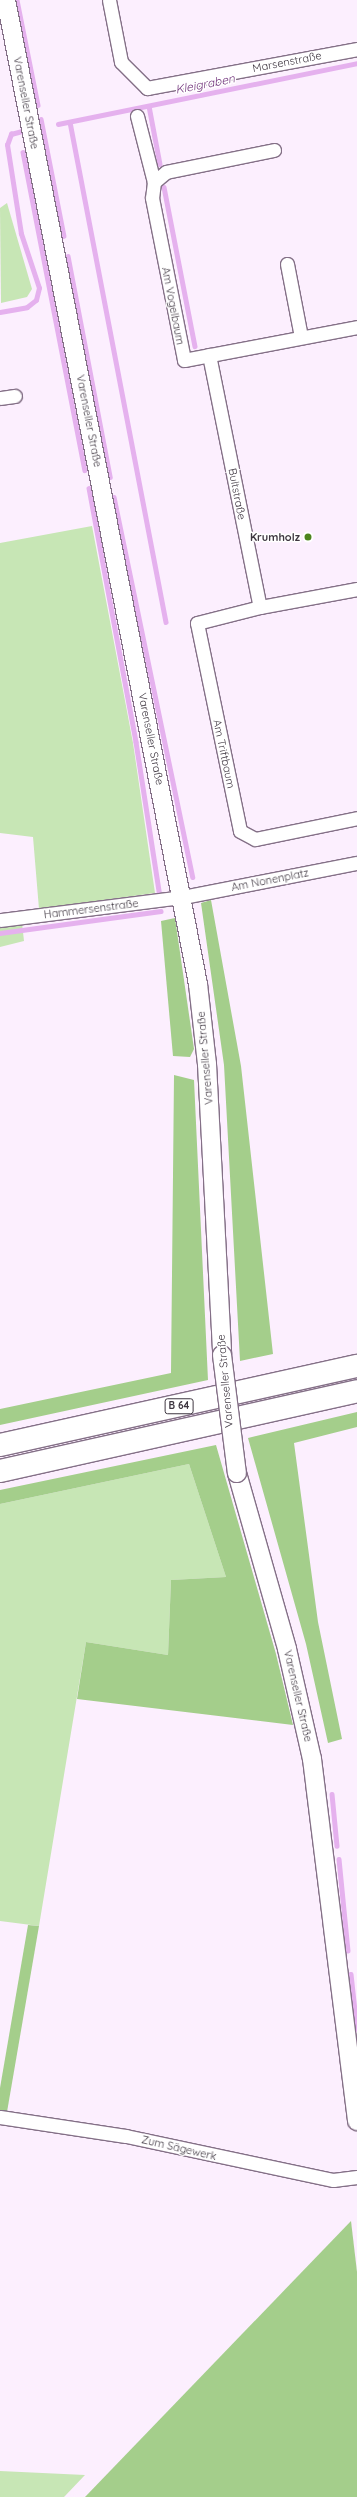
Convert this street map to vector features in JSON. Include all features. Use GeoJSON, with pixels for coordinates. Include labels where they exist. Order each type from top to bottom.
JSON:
{"type":"FeatureCollection","features":[{"type":"Feature","properties":{"kind":"highway","name":"B 64"},"geometry":{"type":"LineString","coordinates":[[0,1445],[357,1366]]}},
{"type":"Feature","properties":{"kind":"highway","name":"B 64"},"geometry":{"type":"LineString","coordinates":[[0,1471],[357,1392]]}},
{"type":"Feature","properties":{"kind":"main road","name":"Varenseller Straße"},"geometry":{"type":"LineString","coordinates":[[6,0],[183,897],[198,984],[207,1064],[222,1355],[237,1473],[287,1649],[312,1759],[357,2121]]}},
{"type":"Feature","properties":{"kind":"street","name":"Marsenstraße"},"geometry":{"type":"LineString","coordinates":[[109,0],[121,62],[147,88],[357,49]]}},
{"type":"Feature","properties":{"kind":"street","name":"Am Vogelbaum"},"geometry":{"type":"LineString","coordinates":[[137,116],[154,182],[152,198],[184,360],[357,327]]}},
{"type":"Feature","properties":{"kind":"street"},"geometry":{"type":"LineString","coordinates":[[154,182],[166,172],[274,150]]}},
{"type":"Feature","properties":{"kind":"street"},"geometry":{"type":"LineString","coordinates":[[287,264],[301,338]]}},
{"type":"Feature","properties":{"kind":"street","name":"Bultstraße"},"geometry":{"type":"LineString","coordinates":[[209,355],[260,607]]}},
{"type":"Feature","properties":{"kind":"street"},"geometry":{"type":"LineString","coordinates":[[0,398],[15,396]]}},
{"type":"Feature","properties":{"kind":"street"},"geometry":{"type":"LineString","coordinates":[[260,607],[357,589]]}},
{"type":"Feature","properties":{"kind":"street","name":"Am Triftbaum"},"geometry":{"type":"LineString","coordinates":[[260,607],[197,623],[240,831],[254,839],[357,818]]}},
{"type":"Feature","properties":{"kind":"street","name":"Am Nonenplatz"},"geometry":{"type":"LineString","coordinates":[[183,897],[357,863]]}},
{"type":"Feature","properties":{"kind":"street","name":"Hammersenstraße"},"geometry":{"type":"LineString","coordinates":[[0,920],[183,897]]}},
{"type":"Feature","properties":{"kind":"street","name":"Zum Sägewerk"},"geometry":{"type":"LineString","coordinates":[[0,2117],[126,2136],[333,2180],[357,2177]]}},
{"type":"Feature","properties":{"kind":"green space"},"geometry":{"type":"Polygon","coordinates":[[[7,203],[32,289],[27,297],[1,303],[0,208],[7,203]]]}},
{"type":"Feature","properties":{"kind":"green space"},"geometry":{"type":"Polygon","coordinates":[[[92,526],[133,743],[155,893],[39,909],[33,837],[0,833],[0,543],[92,526]]]}},
{"type":"Feature","properties":{"kind":"green space"},"geometry":{"type":"Polygon","coordinates":[[[211,900],[241,1066],[273,1354],[240,1361],[224,1065],[201,903],[211,900]]]}},
{"type":"Feature","properties":{"kind":"green space"},"geometry":{"type":"Polygon","coordinates":[[[175,918],[194,1049],[190,1057],[173,1056],[161,921],[175,918]]]}},
{"type":"Feature","properties":{"kind":"green space"},"geometry":{"type":"Polygon","coordinates":[[[22,923],[24,941],[0,947],[0,926],[22,923]]]}},
{"type":"Feature","properties":{"kind":"green space"},"geometry":{"type":"Polygon","coordinates":[[[174,1075],[194,1080],[208,1380],[0,1425],[0,1409],[171,1373],[174,1075]]]}},
{"type":"Feature","properties":{"kind":"green space"},"geometry":{"type":"Polygon","coordinates":[[[357,1412],[357,1427],[294,1443],[318,1622],[342,1739],[328,1743],[306,1644],[248,1438],[357,1412]]]}},
{"type":"Feature","properties":{"kind":"green space"},"geometry":{"type":"Polygon","coordinates":[[[216,1445],[276,1654],[293,1725],[77,1699],[86,1642],[168,1655],[171,1580],[226,1577],[189,1464],[0,1504],[0,1490],[216,1445]]]}},
{"type":"Feature","properties":{"kind":"green space"},"geometry":{"type":"Polygon","coordinates":[[[189,1464],[226,1577],[171,1580],[168,1655],[86,1642],[39,1926],[0,1921],[0,1504],[189,1464]]]}},
{"type":"Feature","properties":{"kind":"green space"},"geometry":{"type":"Polygon","coordinates":[[[28,1925],[39,1926],[7,2112],[0,2111],[0,2088],[28,1925]]]}},
{"type":"Feature","properties":{"kind":"green space"},"geometry":{"type":"Polygon","coordinates":[[[351,2221],[357,2272],[357,2497],[85,2497],[351,2221]]]}},
{"type":"Feature","properties":{"kind":"green space"},"geometry":{"type":"Polygon","coordinates":[[[0,2471],[85,2475],[64,2497],[0,2497],[0,2471]]]}},
{"type":"Feature","properties":{"kind":"waterway"},"geometry":{"type":"LineString","coordinates":[[17,0],[38,105]]}},
{"type":"Feature","properties":{"kind":"waterway","name":"Kleigraben"},"geometry":{"type":"LineString","coordinates":[[58,124],[357,63]]}},
{"type":"Feature","properties":{"kind":"waterway"},"geometry":{"type":"LineString","coordinates":[[149,106],[160,164]]}},
{"type":"Feature","properties":{"kind":"waterway"},"geometry":{"type":"LineString","coordinates":[[41,119],[64,236]]}},
{"type":"Feature","properties":{"kind":"waterway"},"geometry":{"type":"LineString","coordinates":[[70,122],[166,622]]}},
{"type":"Feature","properties":{"kind":"waterway","name":"Kleigraben"},"geometry":{"type":"LineString","coordinates":[[0,312],[27,307],[36,300],[39,288],[21,234],[7,145],[11,134],[22,131]]}},
{"type":"Feature","properties":{"kind":"waterway"},"geometry":{"type":"LineString","coordinates":[[23,152],[85,470]]}},
{"type":"Feature","properties":{"kind":"waterway"},"geometry":{"type":"LineString","coordinates":[[164,187],[195,346]]}},
{"type":"Feature","properties":{"kind":"waterway"},"geometry":{"type":"LineString","coordinates":[[68,256],[110,477]]}},
{"type":"Feature","properties":{"kind":"waterway"},"geometry":{"type":"LineString","coordinates":[[89,488],[136,742],[159,891]]}},
{"type":"Feature","properties":{"kind":"waterway"},"geometry":{"type":"LineString","coordinates":[[114,497],[193,877]]}},
{"type":"Feature","properties":{"kind":"waterway"},"geometry":{"type":"LineString","coordinates":[[0,933],[161,911]]}},
{"type":"Feature","properties":{"kind":"waterway"},"geometry":{"type":"LineString","coordinates":[[332,1794],[337,1846]]}},
{"type":"Feature","properties":{"kind":"waterway"},"geometry":{"type":"LineString","coordinates":[[339,1859],[348,1951]]}},
{"type":"Feature","properties":{"kind":"waterway"},"geometry":{"type":"LineString","coordinates":[[351,1974],[357,2029]]}},
{"type":"Feature","properties":{"kind":"place","name":"Krumholz"},"geometry":{"type":"Point","coordinates":[308,537]}}]}
